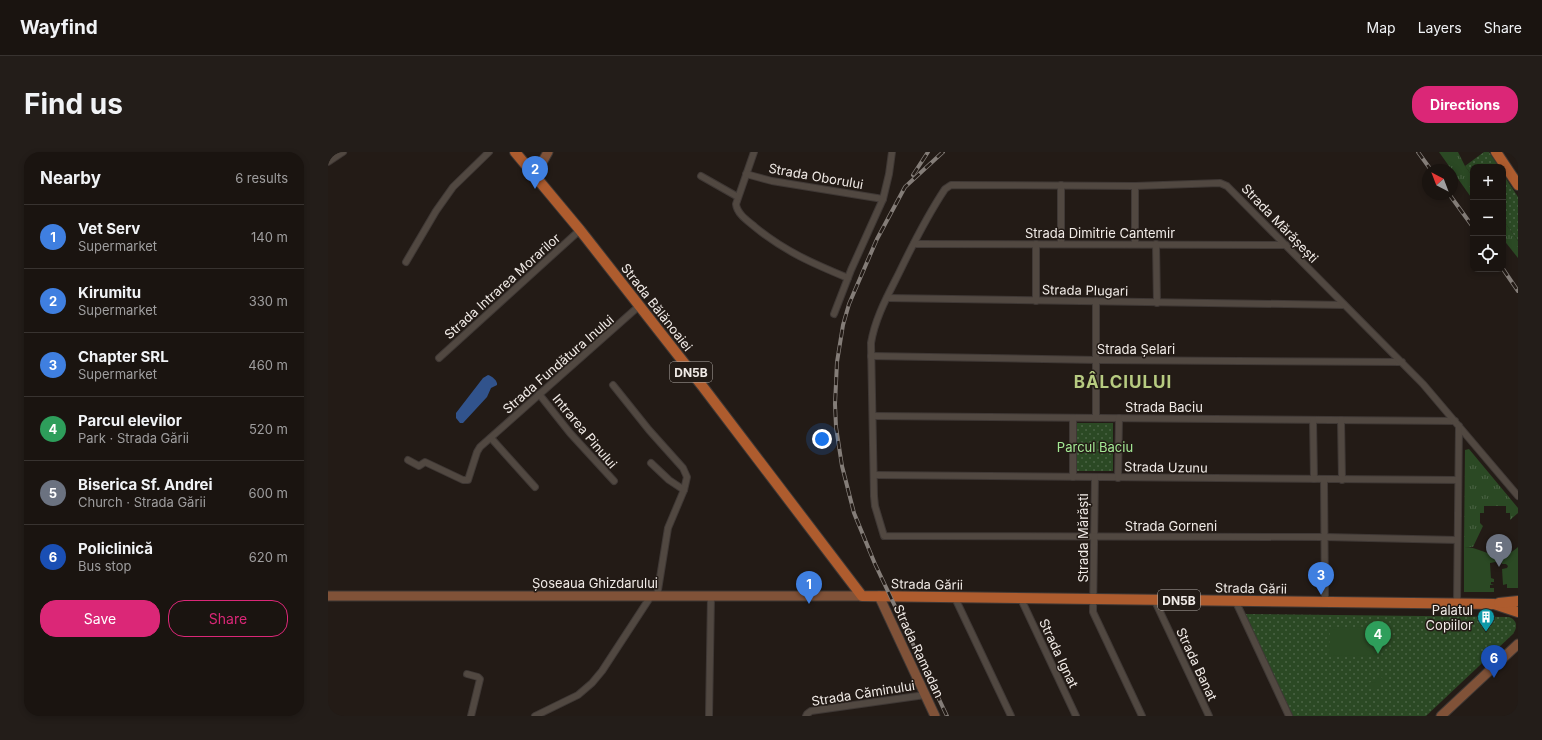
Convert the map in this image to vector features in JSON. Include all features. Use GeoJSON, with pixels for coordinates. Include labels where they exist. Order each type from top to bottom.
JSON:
{"type":"FeatureCollection","features":[{"type":"Feature","properties":{"kind":"main road","name":"Strada Bălănoaiei"},"geometry":{"type":"LineString","coordinates":[[516,152],[640,306],[862,596]]}},
{"type":"Feature","properties":{"kind":"main road"},"geometry":{"type":"LineString","coordinates":[[535,175],[548,152]]}},
{"type":"Feature","properties":{"kind":"main road"},"geometry":{"type":"LineString","coordinates":[[1496,152],[1518,185]]}},
{"type":"Feature","properties":{"kind":"main road","name":"Șoseaua Ghizdarului"},"geometry":{"type":"LineString","coordinates":[[328,596],[862,596]]}},
{"type":"Feature","properties":{"kind":"main road","name":"Strada Gării"},"geometry":{"type":"LineString","coordinates":[[862,596],[1457,603],[1497,604],[1518,612]]}},
{"type":"Feature","properties":{"kind":"main road","name":"Strada Ramadan"},"geometry":{"type":"LineString","coordinates":[[879,596],[936,716]]}},
{"type":"Feature","properties":{"kind":"main road","name":"DN5B"},"geometry":{"type":"LineString","coordinates":[[1497,604],[1518,601]]}},
{"type":"Feature","properties":{"kind":"main road"},"geometry":{"type":"LineString","coordinates":[[1441,716],[1518,644]]}},
{"type":"Feature","properties":{"kind":"street"},"geometry":{"type":"LineString","coordinates":[[328,162],[343,152]]}},
{"type":"Feature","properties":{"kind":"street"},"geometry":{"type":"LineString","coordinates":[[406,262],[436,211],[453,187],[489,152]]}},
{"type":"Feature","properties":{"kind":"street"},"geometry":{"type":"LineString","coordinates":[[754,152],[736,204],[738,212],[762,233],[797,256],[848,278]]}},
{"type":"Feature","properties":{"kind":"street"},"geometry":{"type":"LineString","coordinates":[[834,314],[848,278],[883,199],[892,152]]}},
{"type":"Feature","properties":{"kind":"street","name":"Strada Oborului"},"geometry":{"type":"LineString","coordinates":[[746,174],[772,181],[883,199]]}},
{"type":"Feature","properties":{"kind":"street"},"geometry":{"type":"LineString","coordinates":[[701,176],[738,197]]}},
{"type":"Feature","properties":{"kind":"street","name":"Strada Mărășești"},"geometry":{"type":"LineString","coordinates":[[914,244],[942,194],[951,184],[1135,186],[1224,184],[1231,188],[1423,384],[1518,496]]}},
{"type":"Feature","properties":{"kind":"street"},"geometry":{"type":"LineString","coordinates":[[1060,185],[1061,243]]}},
{"type":"Feature","properties":{"kind":"street"},"geometry":{"type":"LineString","coordinates":[[1135,186],[1135,244]]}},
{"type":"Feature","properties":{"kind":"street","name":"Strada Intrarea Morarilor"},"geometry":{"type":"LineString","coordinates":[[439,358],[580,230]]}},
{"type":"Feature","properties":{"kind":"street","name":"Strada Dimitrie Cantemir"},"geometry":{"type":"LineString","coordinates":[[914,244],[1061,243],[1286,245]]}},
{"type":"Feature","properties":{"kind":"street"},"geometry":{"type":"LineString","coordinates":[[874,475],[871,343],[873,332],[886,298],[914,244]]}},
{"type":"Feature","properties":{"kind":"street"},"geometry":{"type":"LineString","coordinates":[[1036,244],[1036,301]]}},
{"type":"Feature","properties":{"kind":"street"},"geometry":{"type":"LineString","coordinates":[[1156,244],[1157,303]]}},
{"type":"Feature","properties":{"kind":"street","name":"Strada Plugari"},"geometry":{"type":"LineString","coordinates":[[886,298],[1157,303],[1229,302],[1344,305]]}},
{"type":"Feature","properties":{"kind":"street"},"geometry":{"type":"LineString","coordinates":[[1096,301],[1096,418]]}},
{"type":"Feature","properties":{"kind":"street","name":"Strada Fundătura Inului"},"geometry":{"type":"LineString","coordinates":[[408,460],[419,466],[425,462],[463,480],[466,480],[469,478],[480,447],[640,306]]}},
{"type":"Feature","properties":{"kind":"street","name":"Strada Șelari"},"geometry":{"type":"LineString","coordinates":[[871,356],[1097,360],[1402,362]]}},
{"type":"Feature","properties":{"kind":"street"},"geometry":{"type":"LineString","coordinates":[[535,716],[578,695],[592,683],[654,596],[668,528],[684,490],[687,477],[683,468],[614,385]]}},
{"type":"Feature","properties":{"kind":"street","name":"Intrarea Pinului"},"geometry":{"type":"LineString","coordinates":[[539,394],[570,433],[614,481]]}},
{"type":"Feature","properties":{"kind":"street","name":"Strada Baciu"},"geometry":{"type":"LineString","coordinates":[[873,416],[1341,420],[1457,423]]}},
{"type":"Feature","properties":{"kind":"street","name":"Strada Mărăști"},"geometry":{"type":"LineString","coordinates":[[1072,477],[1073,418]]}},
{"type":"Feature","properties":{"kind":"street"},"geometry":{"type":"LineString","coordinates":[[1118,418],[1118,478]]}},
{"type":"Feature","properties":{"kind":"street"},"geometry":{"type":"LineString","coordinates":[[1313,420],[1314,479]]}},
{"type":"Feature","properties":{"kind":"street"},"geometry":{"type":"LineString","coordinates":[[1341,420],[1342,480]]}},
{"type":"Feature","properties":{"kind":"street"},"geometry":{"type":"LineString","coordinates":[[1457,423],[1457,603]]}},
{"type":"Feature","properties":{"kind":"street"},"geometry":{"type":"LineString","coordinates":[[490,438],[535,487]]}},
{"type":"Feature","properties":{"kind":"street"},"geometry":{"type":"LineString","coordinates":[[651,463],[669,480],[684,490]]}},
{"type":"Feature","properties":{"kind":"street","name":"Strada Uzunu"},"geometry":{"type":"LineString","coordinates":[[874,475],[1458,480]]}},
{"type":"Feature","properties":{"kind":"street","name":"Strada Gorneni"},"geometry":{"type":"LineString","coordinates":[[874,475],[875,506],[884,536],[1325,537],[1457,540]]}},
{"type":"Feature","properties":{"kind":"street","name":"Strada Mărăști"},"geometry":{"type":"LineString","coordinates":[[1095,477],[1094,615],[1142,716]]}},
{"type":"Feature","properties":{"kind":"street"},"geometry":{"type":"LineString","coordinates":[[1324,480],[1326,602]]}},
{"type":"Feature","properties":{"kind":"street"},"geometry":{"type":"LineString","coordinates":[[709,716],[711,596]]}},
{"type":"Feature","properties":{"kind":"street"},"geometry":{"type":"LineString","coordinates":[[955,598],[1011,716]]}},
{"type":"Feature","properties":{"kind":"street","name":"Strada Ignat"},"geometry":{"type":"LineString","coordinates":[[1021,598],[1076,716]]}},
{"type":"Feature","properties":{"kind":"street","name":"Strada Banat"},"geometry":{"type":"LineString","coordinates":[[1154,600],[1209,716]]}},
{"type":"Feature","properties":{"kind":"street"},"geometry":{"type":"LineString","coordinates":[[1235,600],[1289,716]]}},
{"type":"Feature","properties":{"kind":"street"},"geometry":{"type":"LineString","coordinates":[[467,674],[480,679],[471,716]]}},
{"type":"Feature","properties":{"kind":"street","name":"Strada Căminului"},"geometry":{"type":"LineString","coordinates":[[806,716],[811,711],[925,695]]}},
{"type":"Feature","properties":{"kind":"green space"},"geometry":{"type":"Polygon","coordinates":[[[1439,152],[1458,152],[1470,173],[1470,196],[1458,179],[1458,164],[1448,164],[1439,152]]]}},
{"type":"Feature","properties":{"kind":"green space"},"geometry":{"type":"Polygon","coordinates":[[[1484,152],[1489,152],[1497,164],[1470,164],[1470,173],[1465,166],[1484,152]]]}},
{"type":"Feature","properties":{"kind":"green space"},"geometry":{"type":"Polygon","coordinates":[[[1506,179],[1518,197],[1518,241],[1506,224],[1506,179]]]}},
{"type":"Feature","properties":{"kind":"green space"},"geometry":{"type":"Polygon","coordinates":[[[1506,224],[1518,241],[1518,258],[1506,243],[1506,224]]]}},
{"type":"Feature","properties":{"kind":"green space","name":"Parcul Baciu"},"geometry":{"type":"Polygon","coordinates":[[[1077,423],[1113,423],[1113,471],[1077,471],[1077,423]]]}},
{"type":"Feature","properties":{"kind":"green space"},"geometry":{"type":"Polygon","coordinates":[[[1469,449],[1518,508],[1518,513],[1510,520],[1510,513],[1506,513],[1506,506],[1484,506],[1484,513],[1480,513],[1480,523],[1483,526],[1473,547],[1464,547],[1465,450],[1469,449]]]}},
{"type":"Feature","properties":{"kind":"green space"},"geometry":{"type":"Polygon","coordinates":[[[1464,547],[1491,554],[1504,555],[1518,547],[1518,588],[1507,588],[1507,584],[1503,585],[1502,569],[1507,568],[1508,566],[1506,564],[1502,564],[1501,561],[1490,563],[1491,578],[1494,579],[1494,582],[1491,582],[1491,584],[1494,585],[1490,585],[1490,588],[1494,588],[1494,592],[1464,592],[1464,547]]]}},
{"type":"Feature","properties":{"kind":"green space"},"geometry":{"type":"Polygon","coordinates":[[[1245,614],[1509,617],[1514,620],[1516,626],[1513,634],[1426,716],[1293,716],[1245,614]]]}},
{"type":"Feature","properties":{"kind":"green space"},"geometry":{"type":"Polygon","coordinates":[[[1330,627],[1382,628],[1381,656],[1329,655],[1330,627]]]}},
{"type":"Feature","properties":{"kind":"green space"},"geometry":{"type":"Polygon","coordinates":[[[1383,677],[1382,684],[1377,689],[1370,689],[1366,684],[1371,682],[1375,683],[1377,679],[1383,677]]]}},
{"type":"Feature","properties":{"kind":"water"},"geometry":{"type":"Polygon","coordinates":[[[488,375],[497,382],[497,385],[491,388],[487,397],[463,423],[460,423],[456,418],[456,413],[483,378],[488,375]]]}},
{"type":"Feature","properties":{"kind":"railway"},"geometry":{"type":"LineString","coordinates":[[913,175],[928,152]]}},
{"type":"Feature","properties":{"kind":"railway"},"geometry":{"type":"LineString","coordinates":[[943,152],[905,187],[877,239],[849,304],[843,325],[837,362],[835,404],[836,427],[842,466],[854,513],[875,564],[947,716]]}},
{"type":"Feature","properties":{"kind":"railway"},"geometry":{"type":"LineString","coordinates":[[1418,152],[1427,164]]}},
{"type":"Feature","properties":{"kind":"railway"},"geometry":{"type":"LineString","coordinates":[[1453,200],[1470,223]]}},
{"type":"Feature","properties":{"kind":"railway"},"geometry":{"type":"LineString","coordinates":[[1505,272],[1518,291]]}},
{"type":"Feature","properties":{"kind":"place","name":"Kirumitu"},"geometry":{"type":"Point","coordinates":[535,189]}},
{"type":"Feature","properties":{"kind":"place","name":"Biserica Sf. Andrei"},"geometry":{"type":"Point","coordinates":[1499,567]}},
{"type":"Feature","properties":{"kind":"place","name":"Chapter SRL"},"geometry":{"type":"Point","coordinates":[1321,595]}},
{"type":"Feature","properties":{"kind":"place","name":"Vet Serv"},"geometry":{"type":"Point","coordinates":[809,604]}},
{"type":"Feature","properties":{"kind":"place","name":"Palatul Copiilor"},"geometry":{"type":"Point","coordinates":[1486,632]}},
{"type":"Feature","properties":{"kind":"place","name":"Parcul elevilor"},"geometry":{"type":"Point","coordinates":[1378,654]}},
{"type":"Feature","properties":{"kind":"place","name":"Policlinică"},"geometry":{"type":"Point","coordinates":[1494,678]}},
{"type":"Feature","properties":{"kind":"district","name":"BÂLCIULUI"},"geometry":{"type":"Point","coordinates":[1123,382]}}]}
